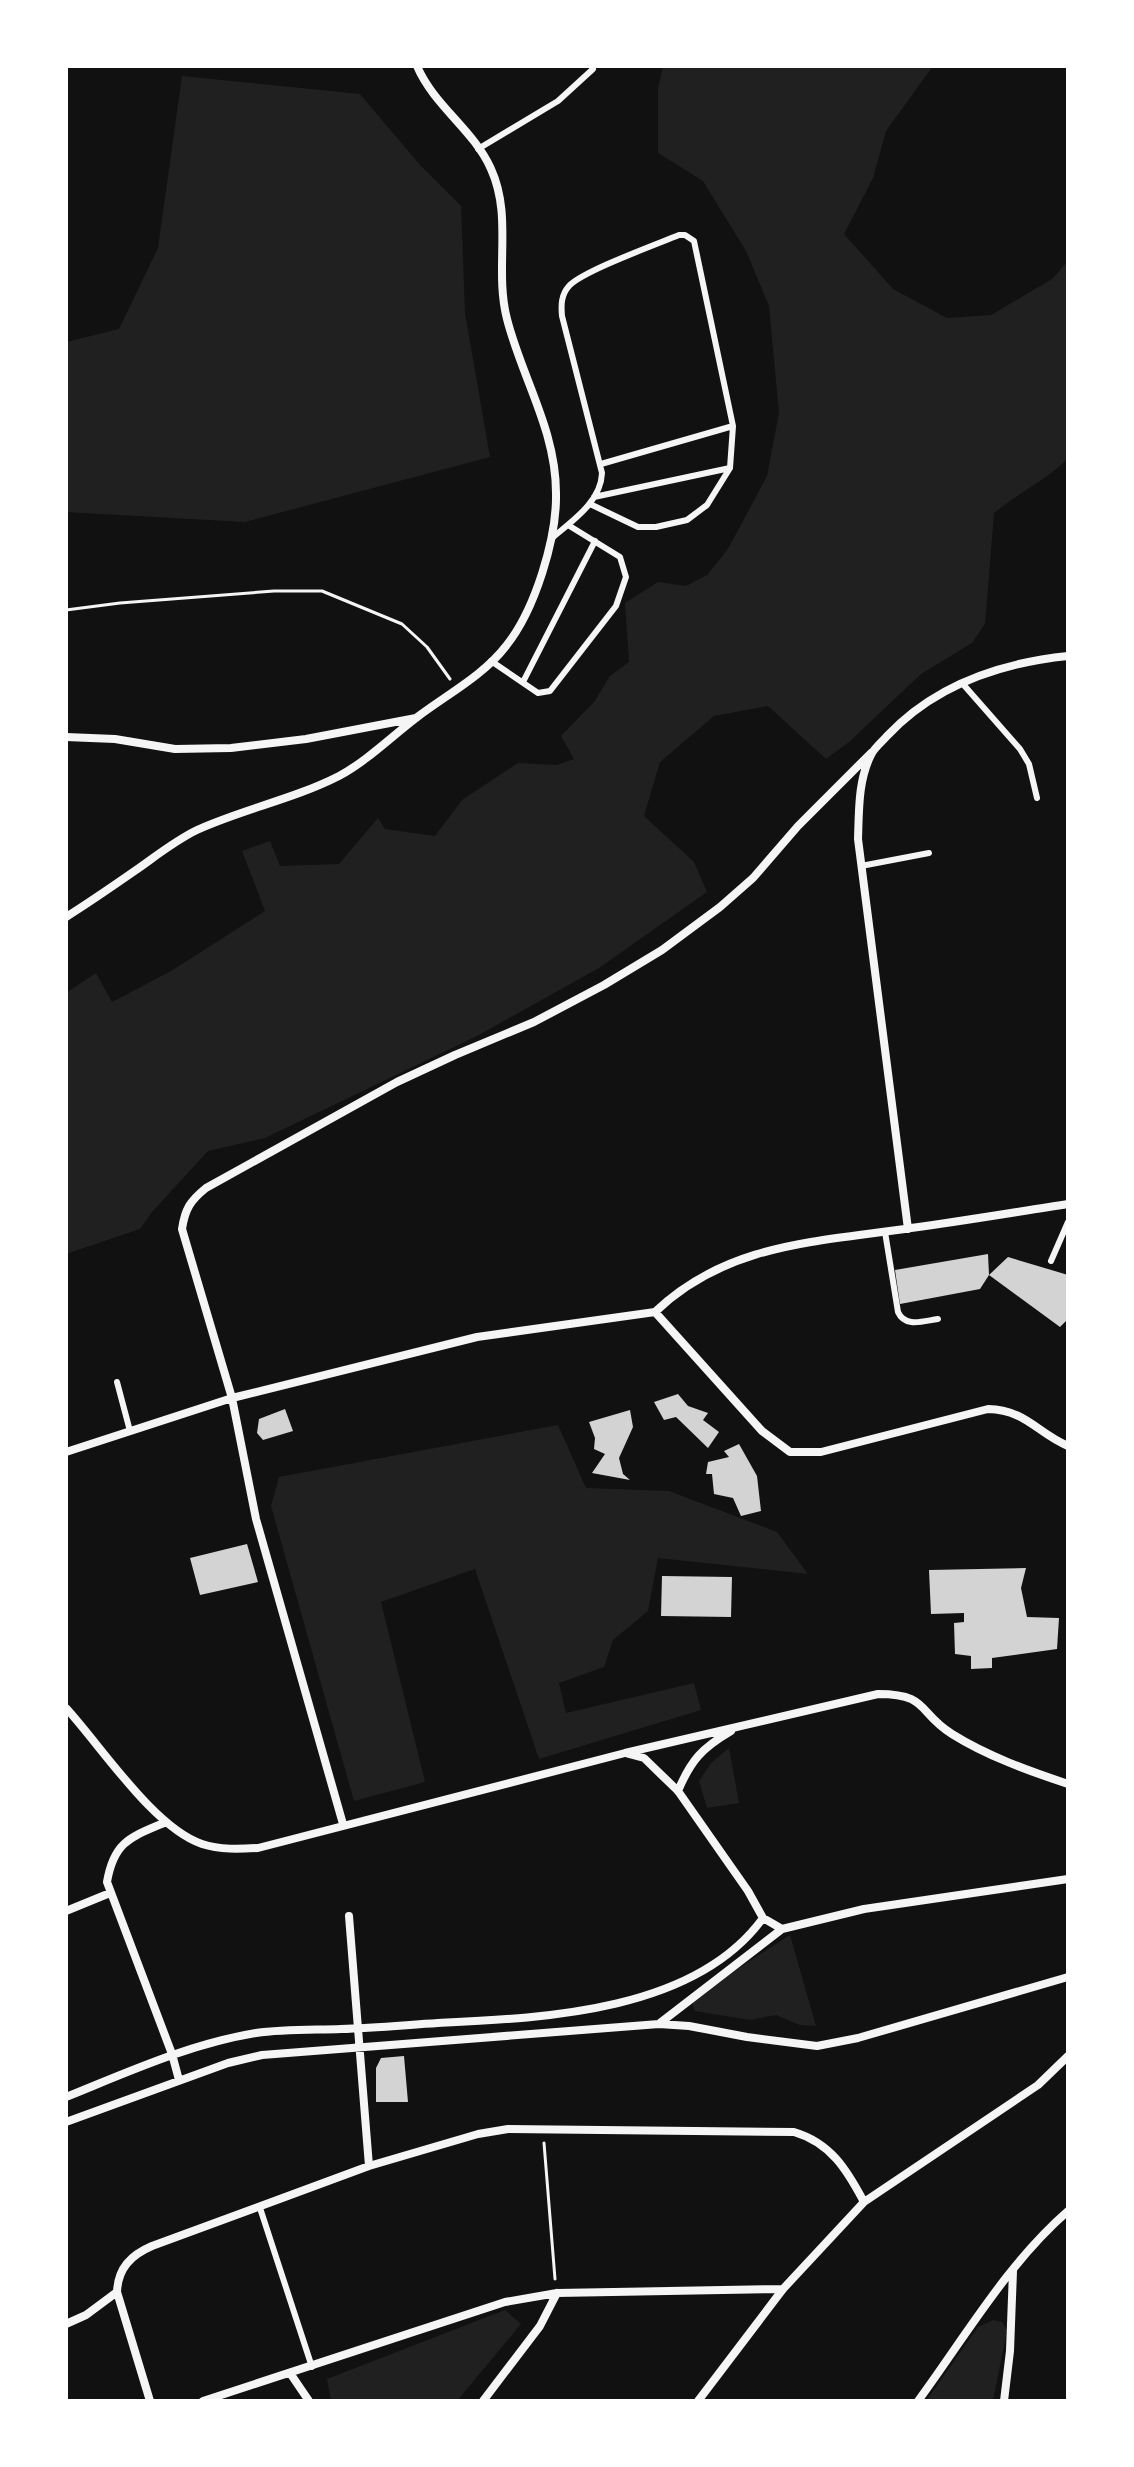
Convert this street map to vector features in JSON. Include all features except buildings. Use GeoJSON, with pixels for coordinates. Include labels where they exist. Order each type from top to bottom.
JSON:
{"type":"FeatureCollection","features":[{"type":"Feature","properties":{"kind":"street"},"geometry":{"type":"LineString","coordinates":[[66,917],[195,831],[341,775],[491,661],[506,647],[524,617],[551,539],[556,492],[550,444],[506,316],[502,291],[501,205],[490,167],[435,98],[417,66]]}},
{"type":"Feature","properties":{"kind":"street"},"geometry":{"type":"LineString","coordinates":[[343,1824],[256,1519],[232,1398],[182,1229],[185,1211],[191,1200],[206,1188],[397,1082],[534,1022],[662,950],[753,878],[798,826],[905,717],[938,694],[986,672],[1068,656]]}},
{"type":"Feature","properties":{"kind":"street"},"geometry":{"type":"LineString","coordinates":[[66,737],[115,739],[175,749],[231,748],[306,739],[417,717]]}},
{"type":"Feature","properties":{"kind":"street"},"geometry":{"type":"LineString","coordinates":[[871,753],[860,796],[858,839],[908,1229]]}},
{"type":"Feature","properties":{"kind":"street"},"geometry":{"type":"LineString","coordinates":[[66,1452],[232,1398],[477,1337],[655,1312],[676,1292],[696,1280],[766,1250],[1068,1204]]}},
{"type":"Feature","properties":{"kind":"street"},"geometry":{"type":"LineString","coordinates":[[655,1312],[762,1431],[790,1452],[821,1452],[988,1409],[1005,1409],[1022,1416],[1068,1446]]}},
{"type":"Feature","properties":{"kind":"street"},"geometry":{"type":"LineString","coordinates":[[66,1708],[151,1809],[166,1822],[184,1836],[204,1845],[233,1849],[258,1848],[625,1753],[878,1694],[911,1697],[950,1733],[1034,1772],[1068,1784]]}},
{"type":"Feature","properties":{"kind":"street"},"geometry":{"type":"LineString","coordinates":[[678,1791],[687,1770],[705,1747],[739,1727]]}},
{"type":"Feature","properties":{"kind":"street"},"geometry":{"type":"LineString","coordinates":[[625,1753],[644,1758],[678,1791],[748,1891],[763,1918],[782,1929]]}},
{"type":"Feature","properties":{"kind":"street"},"geometry":{"type":"LineString","coordinates":[[166,1822],[129,1839],[117,1849],[107,1882],[179,2080]]}},
{"type":"Feature","properties":{"kind":"street"},"geometry":{"type":"LineString","coordinates":[[659,2024],[782,1929],[864,1909],[1068,1879]]}},
{"type":"Feature","properties":{"kind":"street"},"geometry":{"type":"LineString","coordinates":[[66,1911],[110,1893]]}},
{"type":"Feature","properties":{"kind":"street"},"geometry":{"type":"LineString","coordinates":[[349,1916],[369,2166]]}},
{"type":"Feature","properties":{"kind":"street"},"geometry":{"type":"LineString","coordinates":[[66,2097],[172,2054],[258,2033],[499,2020],[609,2004],[669,1987],[715,1963],[739,1947],[763,1918]]}},
{"type":"Feature","properties":{"kind":"street"},"geometry":{"type":"LineString","coordinates":[[66,2122],[179,2080],[262,2055],[659,2024],[817,2046],[858,2038],[1068,1977]]}},
{"type":"Feature","properties":{"kind":"street"},"geometry":{"type":"LineString","coordinates":[[497,2037],[499,2020]]}},
{"type":"Feature","properties":{"kind":"street"},"geometry":{"type":"LineString","coordinates":[[698,2401],[783,2289],[864,2202],[1038,2085],[1068,2056]]}},
{"type":"Feature","properties":{"kind":"street"},"geometry":{"type":"LineString","coordinates":[[150,2401],[117,2292],[117,2280],[123,2267],[139,2252],[369,2166],[478,2134],[508,2129],[794,2132],[810,2137],[834,2154],[864,2202]]}},
{"type":"Feature","properties":{"kind":"street"},"geometry":{"type":"LineString","coordinates":[[918,2401],[1013,2271],[1042,2235],[1068,2211]]}},
{"type":"Feature","properties":{"kind":"street"},"geometry":{"type":"LineString","coordinates":[[1004,2401],[1010,2351],[1013,2271]]}},
{"type":"Feature","properties":{"kind":"street"},"geometry":{"type":"LineString","coordinates":[[203,2401],[505,2302],[557,2293],[783,2289]]}},
{"type":"Feature","properties":{"kind":"street"},"geometry":{"type":"LineString","coordinates":[[66,2324],[86,2315],[117,2292]]}},
{"type":"Feature","properties":{"kind":"street"},"geometry":{"type":"LineString","coordinates":[[483,2401],[540,2326],[557,2293]]}},
{"type":"Feature","properties":{"kind":"street"},"geometry":{"type":"LineString","coordinates":[[290,2373],[309,2401]]}},
{"type":"Feature","properties":{"kind":"lane"},"geometry":{"type":"LineString","coordinates":[[478,149],[558,101],[593,69]]}},
{"type":"Feature","properties":{"kind":"lane"},"geometry":{"type":"LineString","coordinates":[[551,539],[592,501],[602,482],[601,464],[562,316],[561,300],[569,286],[585,275],[685,235],[694,241],[733,426],[730,468],[707,505],[687,520],[656,527],[638,527],[592,501]]}},
{"type":"Feature","properties":{"kind":"lane"},"geometry":{"type":"LineString","coordinates":[[601,464],[733,426]]}},
{"type":"Feature","properties":{"kind":"lane"},"geometry":{"type":"LineString","coordinates":[[592,501],[730,468]]}},
{"type":"Feature","properties":{"kind":"lane"},"geometry":{"type":"LineString","coordinates":[[491,661],[538,693],[550,691],[616,606],[626,577],[620,557],[568,525]]}},
{"type":"Feature","properties":{"kind":"lane"},"geometry":{"type":"LineString","coordinates":[[523,682],[595,541]]}},
{"type":"Feature","properties":{"kind":"lane"},"geometry":{"type":"LineString","coordinates":[[962,683],[1020,749],[1029,764],[1037,798]]}},
{"type":"Feature","properties":{"kind":"lane"},"geometry":{"type":"LineString","coordinates":[[861,866],[929,853]]}},
{"type":"Feature","properties":{"kind":"lane"},"geometry":{"type":"LineString","coordinates":[[1051,1261],[1068,1222]]}},
{"type":"Feature","properties":{"kind":"lane"},"geometry":{"type":"LineString","coordinates":[[885,1232],[901,1320],[907,1323],[938,1319]]}},
{"type":"Feature","properties":{"kind":"lane"},"geometry":{"type":"LineString","coordinates":[[117,1382],[130,1431]]}},
{"type":"Feature","properties":{"kind":"lane"},"geometry":{"type":"LineString","coordinates":[[260,2208],[312,2367]]}},
{"type":"Feature","properties":{"kind":"path"},"geometry":{"type":"LineString","coordinates":[[66,610],[259,592],[322,591],[402,624],[427,647],[457,688]]}},
{"type":"Feature","properties":{"kind":"path"},"geometry":{"type":"LineString","coordinates":[[544,2131],[557,2293]]}},
{"type":"Feature","properties":{"kind":"shaded area"},"geometry":{"type":"Polygon","coordinates":[[[663,66],[933,66],[886,131],[873,178],[844,234],[893,289],[947,318],[991,315],[1052,279],[1068,261],[1068,458],[994,513],[985,624],[972,643],[921,674],[849,742],[826,759],[768,706],[714,716],[660,762],[644,816],[694,862],[707,892],[599,968],[477,1036],[265,1138],[208,1151],[140,1229],[66,1254],[66,993],[96,973],[112,1002],[171,971],[265,911],[242,851],[270,841],[280,866],[339,864],[378,818],[385,829],[435,836],[462,800],[518,763],[557,765],[574,759],[561,736],[594,702],[610,676],[629,662],[625,603],[658,582],[686,586],[707,575],[728,549],[767,476],[779,413],[769,306],[746,251],[703,181],[658,153],[658,89],[663,66]]]}},
{"type":"Feature","properties":{"kind":"shaded area"},"geometry":{"type":"Polygon","coordinates":[[[182,76],[360,94],[420,165],[461,206],[465,313],[490,457],[245,522],[66,512],[66,342],[119,329],[158,248],[182,76]]]}},
{"type":"Feature","properties":{"kind":"shaded area"},"geometry":{"type":"Polygon","coordinates":[[[558,1425],[586,1488],[669,1491],[777,1532],[808,1574],[658,1558],[648,1611],[613,1640],[604,1667],[559,1683],[566,1713],[694,1683],[701,1710],[539,1759],[475,1569],[381,1602],[425,1782],[354,1801],[271,1506],[279,1477],[558,1425]]]}},
{"type":"Feature","properties":{"kind":"shaded area"},"geometry":{"type":"Polygon","coordinates":[[[729,1748],[739,1803],[707,1808],[699,1781],[711,1763],[729,1748]]]}},
{"type":"Feature","properties":{"kind":"shaded area"},"geometry":{"type":"Polygon","coordinates":[[[790,1935],[816,2026],[800,2025],[776,2015],[750,2020],[695,2011],[691,1999],[790,1935]]]}},
{"type":"Feature","properties":{"kind":"shaded area"},"geometry":{"type":"Polygon","coordinates":[[[505,2310],[521,2324],[457,2401],[331,2401],[327,2379],[505,2310]]]}},
{"type":"Feature","properties":{"kind":"shaded area"},"geometry":{"type":"Polygon","coordinates":[[[993,2320],[1002,2322],[1007,2330],[993,2401],[926,2401],[978,2327],[993,2320]]]}}]}
